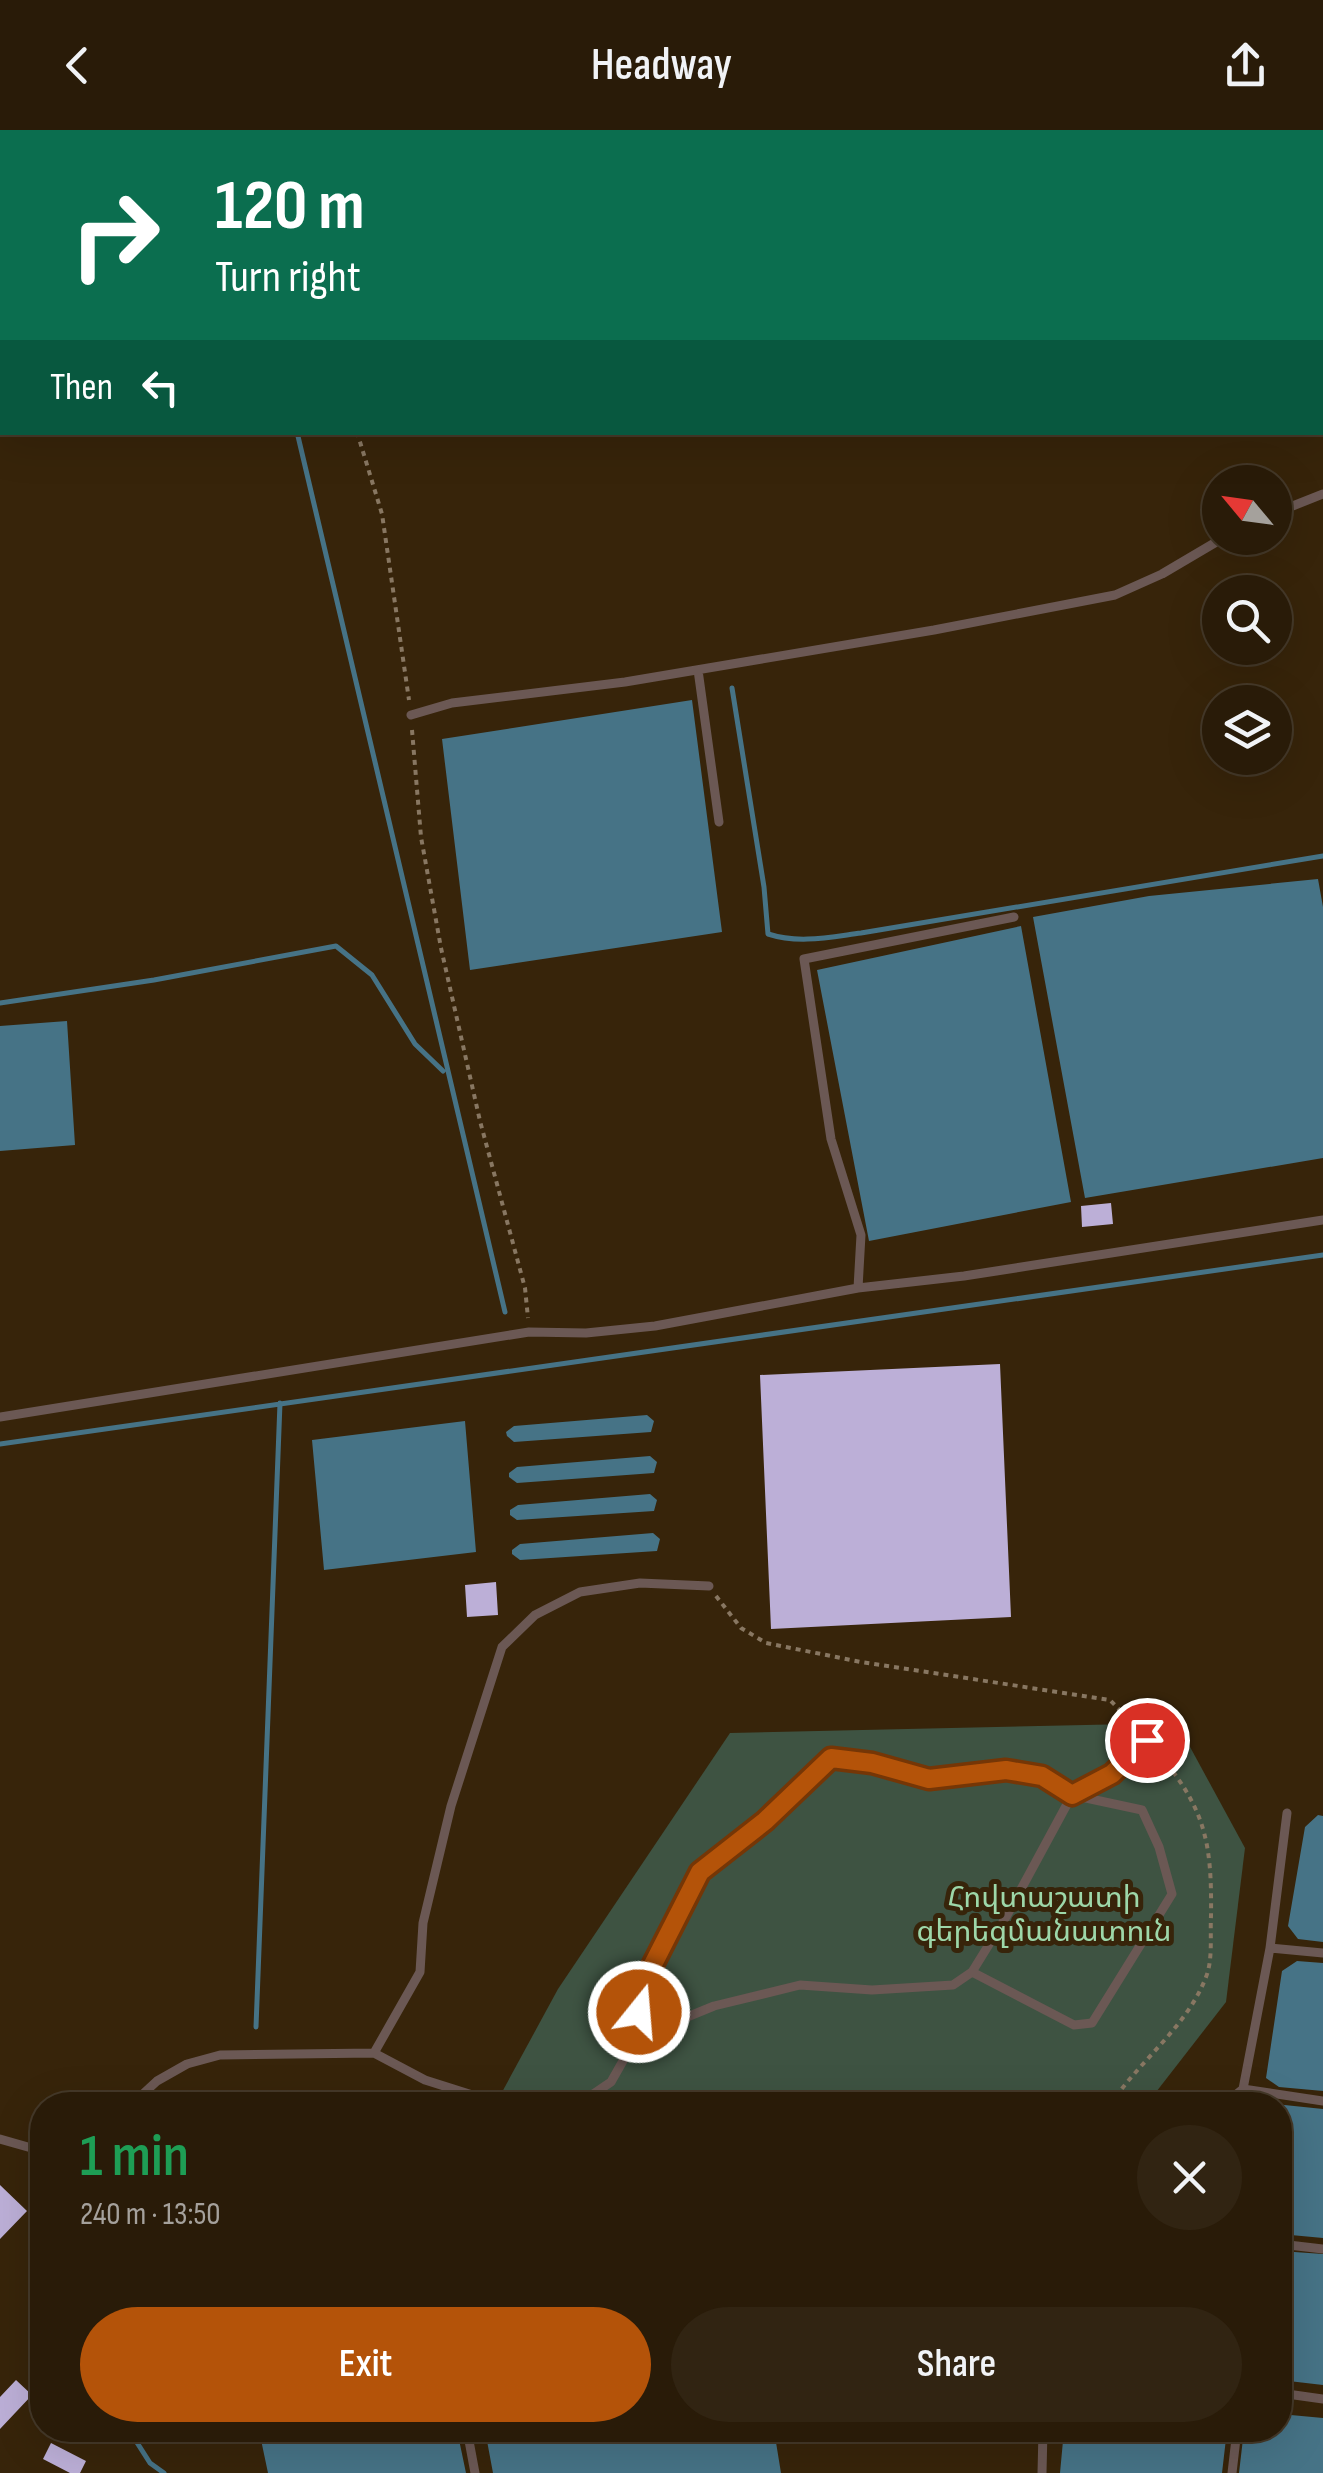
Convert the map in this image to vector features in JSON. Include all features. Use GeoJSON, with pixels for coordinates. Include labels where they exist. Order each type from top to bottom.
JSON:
{"type":"FeatureCollection","features":[{"type":"Feature","properties":{"kind":"lane"},"geometry":{"type":"LineString","coordinates":[[1292,506],[1323,494]]}},
{"type":"Feature","properties":{"kind":"lane"},"geometry":{"type":"LineString","coordinates":[[411,715],[452,703],[698,670],[1115,595],[1202,550]]}},
{"type":"Feature","properties":{"kind":"lane"},"geometry":{"type":"LineString","coordinates":[[698,670],[720,822]]}},
{"type":"Feature","properties":{"kind":"lane"},"geometry":{"type":"LineString","coordinates":[[858,1288],[861,1235],[831,1138],[804,959],[1014,918]]}},
{"type":"Feature","properties":{"kind":"lane"},"geometry":{"type":"LineString","coordinates":[[0,1417],[529,1332],[586,1333],[654,1326],[858,1288],[964,1276],[1323,1220]]}},
{"type":"Feature","properties":{"kind":"lane"},"geometry":{"type":"LineString","coordinates":[[374,2053],[420,1972],[423,1924],[451,1806],[502,1647],[536,1614],[580,1592],[640,1583],[709,1586]]}},
{"type":"Feature","properties":{"kind":"lane"},"geometry":{"type":"LineString","coordinates":[[636,2038],[714,2006],[800,1985],[872,1990],[953,1985],[972,1972],[1072,1795],[1112,1774],[1147,1740]]}},
{"type":"Feature","properties":{"kind":"lane"},"geometry":{"type":"LineString","coordinates":[[596,2092],[610,2082],[636,2038],[642,1986],[700,1872],[765,1821],[831,1758],[872,1763],[929,1779],[1006,1770],[1042,1776],[1072,1795],[1142,1810],[1159,1846],[1172,1894],[1092,2023],[1074,2026],[972,1972]]}},
{"type":"Feature","properties":{"kind":"lane"},"geometry":{"type":"LineString","coordinates":[[1239,2092],[1243,2089],[1270,1948],[1287,1812]]}},
{"type":"Feature","properties":{"kind":"lane"},"geometry":{"type":"LineString","coordinates":[[1270,1948],[1323,1954]]}},
{"type":"Feature","properties":{"kind":"lane"},"geometry":{"type":"LineString","coordinates":[[145,2092],[186,2064],[220,2055],[374,2053],[425,2080],[463,2092]]}},
{"type":"Feature","properties":{"kind":"lane"},"geometry":{"type":"LineString","coordinates":[[1243,2089],[1261,2092]]}},
{"type":"Feature","properties":{"kind":"lane"},"geometry":{"type":"LineString","coordinates":[[1292,2097],[1323,2102]]}},
{"type":"Feature","properties":{"kind":"lane"},"geometry":{"type":"LineString","coordinates":[[0,2139],[30,2147]]}},
{"type":"Feature","properties":{"kind":"lane"},"geometry":{"type":"LineString","coordinates":[[1292,2245],[1323,2248]]}},
{"type":"Feature","properties":{"kind":"lane"},"geometry":{"type":"LineString","coordinates":[[1292,2394],[1323,2399]]}},
{"type":"Feature","properties":{"kind":"lane"},"geometry":{"type":"LineString","coordinates":[[469,2442],[475,2473]]}},
{"type":"Feature","properties":{"kind":"lane"},"geometry":{"type":"LineString","coordinates":[[1042,2473],[1043,2442]]}},
{"type":"Feature","properties":{"kind":"lane"},"geometry":{"type":"LineString","coordinates":[[1232,2473],[1236,2442]]}},
{"type":"Feature","properties":{"kind":"path"},"geometry":{"type":"LineString","coordinates":[[358,435],[382,514],[411,715],[421,836],[441,948],[480,1121],[525,1288],[529,1332]]}},
{"type":"Feature","properties":{"kind":"green space","name":"Հովտաշատի գերեզմանատուն"},"geometry":{"type":"Polygon","coordinates":[[[1177,1723],[1245,1848],[1226,2002],[1156,2092],[502,2092],[558,1989],[730,1733],[1177,1723]]]}},
{"type":"Feature","properties":{"kind":"water"},"geometry":{"type":"Polygon","coordinates":[[[692,700],[722,932],[470,970],[442,739],[692,700]]]}},
{"type":"Feature","properties":{"kind":"water"},"geometry":{"type":"Polygon","coordinates":[[[1318,879],[1323,907],[1323,1158],[1085,1198],[1033,917],[1149,896],[1318,879]]]}},
{"type":"Feature","properties":{"kind":"water"},"geometry":{"type":"Polygon","coordinates":[[[1021,926],[1071,1202],[869,1241],[817,970],[1021,926]]]}},
{"type":"Feature","properties":{"kind":"water"},"geometry":{"type":"Polygon","coordinates":[[[67,1021],[75,1145],[0,1151],[0,1026],[67,1021]]]}},
{"type":"Feature","properties":{"kind":"water"},"geometry":{"type":"Polygon","coordinates":[[[647,1415],[654,1421],[651,1432],[514,1442],[506,1432],[514,1426],[647,1415]]]}},
{"type":"Feature","properties":{"kind":"water"},"geometry":{"type":"Polygon","coordinates":[[[465,1421],[476,1552],[324,1570],[312,1440],[465,1421]]]}},
{"type":"Feature","properties":{"kind":"water"},"geometry":{"type":"Polygon","coordinates":[[[650,1456],[657,1462],[654,1473],[517,1483],[509,1477],[517,1467],[650,1456]]]}},
{"type":"Feature","properties":{"kind":"water"},"geometry":{"type":"Polygon","coordinates":[[[650,1494],[657,1500],[654,1511],[517,1520],[510,1515],[510,1510],[518,1505],[650,1494]]]}},
{"type":"Feature","properties":{"kind":"water"},"geometry":{"type":"Polygon","coordinates":[[[653,1533],[660,1539],[657,1551],[520,1560],[512,1554],[520,1544],[653,1533]]]}},
{"type":"Feature","properties":{"kind":"water"},"geometry":{"type":"Polygon","coordinates":[[[1318,1815],[1323,1816],[1323,1942],[1298,1939],[1288,1926],[1305,1827],[1318,1815]]]}},
{"type":"Feature","properties":{"kind":"water"},"geometry":{"type":"Polygon","coordinates":[[[1297,1961],[1323,1963],[1323,2091],[1279,2087],[1266,2078],[1282,1971],[1297,1961]]]}},
{"type":"Feature","properties":{"kind":"water"},"geometry":{"type":"Polygon","coordinates":[[[1292,2106],[1323,2109],[1323,2238],[1292,2235],[1292,2106]]]}},
{"type":"Feature","properties":{"kind":"water"},"geometry":{"type":"Polygon","coordinates":[[[1292,2252],[1323,2254],[1323,2385],[1292,2381],[1292,2252]]]}},
{"type":"Feature","properties":{"kind":"water"},"geometry":{"type":"Polygon","coordinates":[[[1292,2415],[1323,2418],[1323,2473],[1239,2473],[1243,2442],[1292,2442],[1292,2415]]]}},
{"type":"Feature","properties":{"kind":"water"},"geometry":{"type":"Polygon","coordinates":[[[261,2442],[460,2442],[466,2473],[268,2473],[261,2442]]]}},
{"type":"Feature","properties":{"kind":"water"},"geometry":{"type":"Polygon","coordinates":[[[487,2442],[776,2442],[781,2473],[493,2473],[487,2442]]]}},
{"type":"Feature","properties":{"kind":"water"},"geometry":{"type":"Polygon","coordinates":[[[1063,2442],[1226,2442],[1222,2473],[1060,2473],[1063,2442]]]}},
{"type":"Feature","properties":{"kind":"building"},"geometry":{"type":"Polygon","coordinates":[[[1111,1203],[1113,1224],[1082,1227],[1081,1206],[1111,1203]]]}},
{"type":"Feature","properties":{"kind":"building"},"geometry":{"type":"Polygon","coordinates":[[[1000,1364],[1011,1617],[771,1629],[760,1375],[1000,1364]]]}},
{"type":"Feature","properties":{"kind":"building"},"geometry":{"type":"Polygon","coordinates":[[[496,1582],[498,1615],[467,1617],[465,1585],[496,1582]]]}},
{"type":"Feature","properties":{"kind":"building"},"geometry":{"type":"Polygon","coordinates":[[[0,2185],[27,2211],[0,2239],[0,2185]]]}},
{"type":"Feature","properties":{"kind":"building"},"geometry":{"type":"Polygon","coordinates":[[[16,2380],[30,2393],[0,2429],[0,2397],[16,2380]]]}},
{"type":"Feature","properties":{"kind":"building"},"geometry":{"type":"Polygon","coordinates":[[[51,2443],[86,2461],[80,2473],[70,2473],[43,2459],[51,2443]]]}},
{"type":"Feature","properties":{"kind":"waterway"},"geometry":{"type":"LineString","coordinates":[[298,435],[505,1312]]}},
{"type":"Feature","properties":{"kind":"waterway"},"geometry":{"type":"LineString","coordinates":[[732,688],[768,934],[826,938],[1323,856]]}},
{"type":"Feature","properties":{"kind":"waterway"},"geometry":{"type":"LineString","coordinates":[[0,1003],[154,980],[336,946],[372,975],[415,1044],[443,1071]]}},
{"type":"Feature","properties":{"kind":"waterway"},"geometry":{"type":"LineString","coordinates":[[0,1444],[1323,1255]]}},
{"type":"Feature","properties":{"kind":"waterway"},"geometry":{"type":"LineString","coordinates":[[256,2027],[280,1403]]}},
{"type":"Feature","properties":{"kind":"waterway"},"geometry":{"type":"LineString","coordinates":[[137,2442],[150,2463],[164,2473]]}},
{"type":"Feature","properties":{"kind":"route"},"geometry":{"type":"LineString","coordinates":[[639,2012],[642,1986],[700,1872],[765,1821],[831,1758],[872,1763],[929,1779],[1006,1770],[1042,1776],[1072,1795],[1112,1774],[1147,1740]]}}]}
